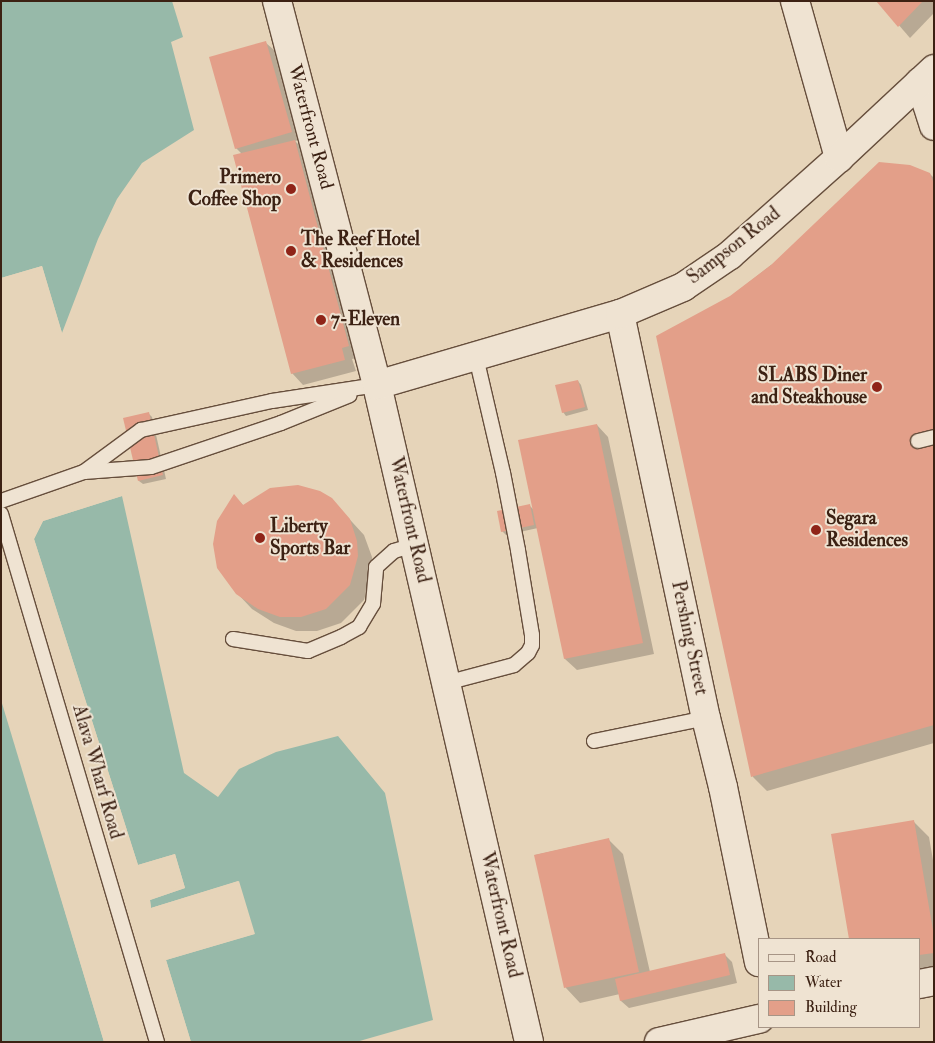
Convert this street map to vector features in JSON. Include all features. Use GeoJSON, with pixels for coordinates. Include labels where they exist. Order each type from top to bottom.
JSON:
{"type":"FeatureCollection","features":[{"type":"Feature","properties":{"kind":"street","name":"Waterfront Road"},"geometry":{"type":"LineString","coordinates":[[277,1],[414,545],[530,1042]]}},
{"type":"Feature","properties":{"kind":"street"},"geometry":{"type":"LineString","coordinates":[[795,1],[839,158]]}},
{"type":"Feature","properties":{"kind":"street","name":"Sampson Road"},"geometry":{"type":"LineString","coordinates":[[375,386],[620,314],[683,287],[730,254],[839,158],[927,75]]}},
{"type":"Feature","properties":{"kind":"street"},"geometry":{"type":"LineString","coordinates":[[927,75],[934,126]]}},
{"type":"Feature","properties":{"kind":"street","name":"Pershing Street"},"geometry":{"type":"LineString","coordinates":[[620,314],[758,957]]}},
{"type":"Feature","properties":{"kind":"street"},"geometry":{"type":"LineString","coordinates":[[920,984],[934,981]]}},
{"type":"Feature","properties":{"kind":"street"},"geometry":{"type":"LineString","coordinates":[[659,1042],[758,1019]]}},
{"type":"Feature","properties":{"kind":"lane"},"geometry":{"type":"LineString","coordinates":[[446,683],[514,665],[528,653],[532,645],[518,550],[503,473],[476,357]]}},
{"type":"Feature","properties":{"kind":"lane"},"geometry":{"type":"LineString","coordinates":[[84,472],[142,430],[272,401],[375,386]]}},
{"type":"Feature","properties":{"kind":"lane"},"geometry":{"type":"LineString","coordinates":[[1,501],[84,472],[151,467],[281,423],[375,386]]}},
{"type":"Feature","properties":{"kind":"lane"},"geometry":{"type":"LineString","coordinates":[[918,442],[934,437]]}},
{"type":"Feature","properties":{"kind":"lane","name":"Alava Wharf Road"},"geometry":{"type":"LineString","coordinates":[[1,514],[158,1042]]}},
{"type":"Feature","properties":{"kind":"lane"},"geometry":{"type":"LineString","coordinates":[[233,639],[308,651],[341,637],[359,627],[374,604],[376,566],[394,552],[414,545]]}},
{"type":"Feature","properties":{"kind":"lane"},"geometry":{"type":"LineString","coordinates":[[594,741],[706,718]]}},
{"type":"Feature","properties":{"kind":"water"},"geometry":{"type":"Polygon","coordinates":[[[1,1],[172,1],[183,37],[171,42],[194,130],[142,163],[117,199],[98,239],[62,333],[42,266],[1,278],[1,1]]]}},
{"type":"Feature","properties":{"kind":"water"},"geometry":{"type":"Polygon","coordinates":[[[122,496],[184,773],[218,797],[239,769],[276,752],[338,736],[385,793],[433,1020],[356,1042],[191,1042],[166,960],[254,934],[238,881],[151,908],[150,900],[185,888],[175,854],[138,865],[34,539],[43,521],[122,496]]]}},
{"type":"Feature","properties":{"kind":"water"},"geometry":{"type":"Polygon","coordinates":[[[1,700],[104,1042],[1,1042],[1,700]]]}},
{"type":"Feature","properties":{"kind":"pier"},"geometry":{"type":"Polygon","coordinates":[[[42,266],[62,333],[60,334],[40,269],[1,280],[1,278],[42,266]]]}},
{"type":"Feature","properties":{"kind":"pier"},"geometry":{"type":"Polygon","coordinates":[[[121,494],[122,496],[43,521],[34,539],[138,865],[175,854],[185,888],[150,900],[151,908],[239,881],[255,934],[166,960],[191,1042],[188,1042],[164,960],[252,932],[237,884],[151,911],[148,910],[148,898],[182,886],[173,857],[138,867],[135,866],[32,539],[42,518],[121,494]]]}},
{"type":"Feature","properties":{"kind":"pier"},"geometry":{"type":"Polygon","coordinates":[[[1,697],[4,699],[107,1042],[104,1042],[1,697]]]}},
{"type":"Feature","properties":{"kind":"building"},"geometry":{"type":"Polygon","coordinates":[[[876,1],[923,1],[898,27],[876,1]]]}},
{"type":"Feature","properties":{"kind":"building"},"geometry":{"type":"Polygon","coordinates":[[[266,41],[292,132],[235,149],[209,57],[266,41]]]}},
{"type":"Feature","properties":{"kind":"building","name":"The Reef Hotel & Residences"},"geometry":{"type":"Polygon","coordinates":[[[295,140],[349,346],[342,348],[345,360],[291,374],[233,155],[295,140]]]}},
{"type":"Feature","properties":{"kind":"building","name":"Segara Residences"},"geometry":{"type":"Polygon","coordinates":[[[879,162],[910,165],[930,173],[934,184],[934,725],[751,777],[656,336],[730,296],[771,265],[879,162]]]}},
{"type":"Feature","properties":{"kind":"building"},"geometry":{"type":"Polygon","coordinates":[[[578,380],[585,407],[562,413],[555,385],[578,380]]]}},
{"type":"Feature","properties":{"kind":"building"},"geometry":{"type":"Polygon","coordinates":[[[149,412],[163,475],[138,481],[123,418],[149,412]]]}},
{"type":"Feature","properties":{"kind":"building"},"geometry":{"type":"Polygon","coordinates":[[[597,424],[643,643],[564,659],[518,440],[597,424]]]}},
{"type":"Feature","properties":{"kind":"building"},"geometry":{"type":"Polygon","coordinates":[[[298,485],[320,491],[332,498],[350,519],[357,541],[358,556],[350,585],[326,609],[301,617],[280,617],[258,609],[236,594],[217,568],[213,544],[217,521],[234,494],[243,505],[270,488],[298,485]]]}},
{"type":"Feature","properties":{"kind":"building"},"geometry":{"type":"Polygon","coordinates":[[[530,504],[534,525],[501,532],[497,511],[530,504]]]}},
{"type":"Feature","properties":{"kind":"building"},"geometry":{"type":"Polygon","coordinates":[[[914,820],[934,936],[934,953],[920,955],[920,938],[849,938],[831,834],[914,820]]]}},
{"type":"Feature","properties":{"kind":"building"},"geometry":{"type":"Polygon","coordinates":[[[609,838],[639,972],[564,988],[534,855],[609,838]]]}},
{"type":"Feature","properties":{"kind":"building"},"geometry":{"type":"Polygon","coordinates":[[[725,953],[730,975],[620,1001],[615,979],[725,953]]]}},
{"type":"Feature","properties":{"kind":"place","name":"Primero Coffee Shop"},"geometry":{"type":"Point","coordinates":[291,189]}},
{"type":"Feature","properties":{"kind":"place","name":"The Reef Hotel & Residences"},"geometry":{"type":"Point","coordinates":[291,251]}},
{"type":"Feature","properties":{"kind":"place","name":"7-Eleven"},"geometry":{"type":"Point","coordinates":[321,320]}},
{"type":"Feature","properties":{"kind":"place","name":"SLABS Diner and Steakhouse"},"geometry":{"type":"Point","coordinates":[877,387]}},
{"type":"Feature","properties":{"kind":"place","name":"Segara Residences"},"geometry":{"type":"Point","coordinates":[816,530]}},
{"type":"Feature","properties":{"kind":"place","name":"Liberty Sports Bar"},"geometry":{"type":"Point","coordinates":[260,538]}}]}
